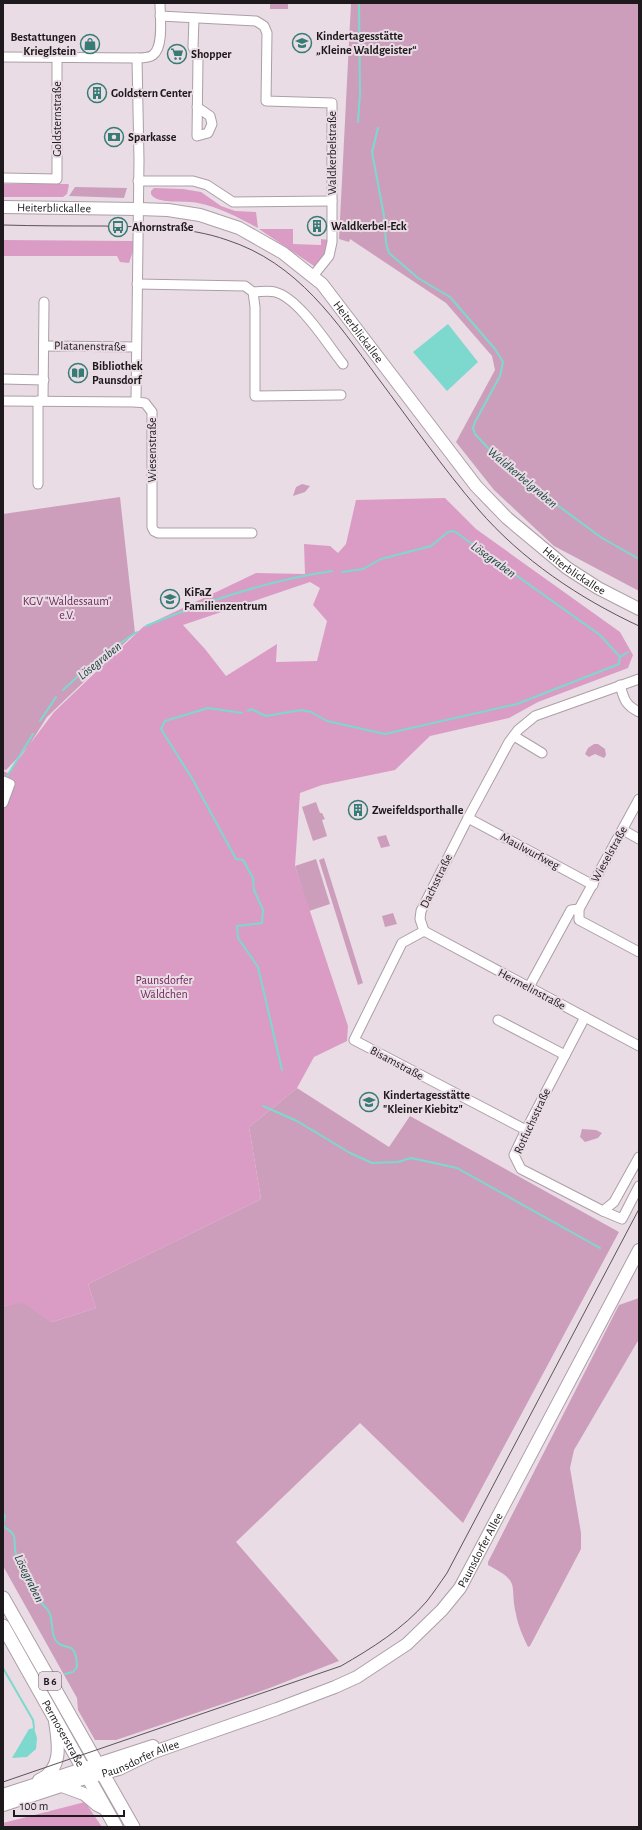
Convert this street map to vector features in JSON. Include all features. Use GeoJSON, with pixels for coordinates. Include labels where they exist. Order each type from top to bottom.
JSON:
{"type":"FeatureCollection","features":[{"type":"Feature","properties":{"kind":"main road","name":"Heiterblickallee"},"geometry":{"type":"LineString","coordinates":[[3,207],[138,209],[200,214],[239,228],[283,253],[313,276],[336,302],[476,486],[502,513],[567,568],[598,588],[639,609]]}},
{"type":"Feature","properties":{"kind":"main road","name":"Paunsdorfer Allee"},"geometry":{"type":"LineString","coordinates":[[3,1795],[99,1769],[176,1739],[209,1732],[277,1709],[357,1677],[407,1644],[442,1610],[460,1588],[639,1250]]}},
{"type":"Feature","properties":{"kind":"main road","name":"Permoserstraße"},"geometry":{"type":"LineString","coordinates":[[3,1598],[99,1769]]}},
{"type":"Feature","properties":{"kind":"main road","name":"Permoserstraße"},"geometry":{"type":"LineString","coordinates":[[3,1626],[85,1773]]}},
{"type":"Feature","properties":{"kind":"main road"},"geometry":{"type":"LineString","coordinates":[[20,1790],[44,1778],[52,1769],[59,1752],[55,1719]]}},
{"type":"Feature","properties":{"kind":"main road","name":"B 6"},"geometry":{"type":"LineString","coordinates":[[99,1769],[133,1827]]}},
{"type":"Feature","properties":{"kind":"main road","name":"Paunsdorfer Allee"},"geometry":{"type":"LineString","coordinates":[[3,1805],[62,1786],[85,1773]]}},
{"type":"Feature","properties":{"kind":"main road","name":"B 6"},"geometry":{"type":"LineString","coordinates":[[85,1773],[116,1827]]}},
{"type":"Feature","properties":{"kind":"main road"},"geometry":{"type":"LineString","coordinates":[[62,1786],[84,1794],[97,1805],[105,1809]]}},
{"type":"Feature","properties":{"kind":"street"},"geometry":{"type":"LineString","coordinates":[[3,57],[137,58],[152,56],[157,51],[160,44],[160,3]]}},
{"type":"Feature","properties":{"kind":"street","name":"Waldkerbelstraße"},"geometry":{"type":"LineString","coordinates":[[160,16],[256,21],[264,26],[266,33],[266,101],[332,103],[332,242],[329,256],[313,276]]}},
{"type":"Feature","properties":{"kind":"street"},"geometry":{"type":"LineString","coordinates":[[194,18],[193,47],[198,58],[197,107]]}},
{"type":"Feature","properties":{"kind":"street","name":"Goldsternstraße"},"geometry":{"type":"LineString","coordinates":[[3,178],[57,179],[57,58]]}},
{"type":"Feature","properties":{"kind":"street"},"geometry":{"type":"LineString","coordinates":[[3,401],[136,402],[138,209],[137,58]]}},
{"type":"Feature","properties":{"kind":"street"},"geometry":{"type":"LineString","coordinates":[[138,181],[193,181],[208,185],[233,202],[332,201]]}},
{"type":"Feature","properties":{"kind":"street"},"geometry":{"type":"LineString","coordinates":[[137,284],[245,286],[253,292],[276,292],[291,301],[312,324],[343,364]]}},
{"type":"Feature","properties":{"kind":"street"},"geometry":{"type":"LineString","coordinates":[[253,292],[255,307],[254,396],[342,395]]}},
{"type":"Feature","properties":{"kind":"street","name":"Platanenstraße"},"geometry":{"type":"LineString","coordinates":[[38,484],[41,401],[44,380],[44,302]]}},
{"type":"Feature","properties":{"kind":"street","name":"Platanenstraße"},"geometry":{"type":"LineString","coordinates":[[44,346],[136,347]]}},
{"type":"Feature","properties":{"kind":"street"},"geometry":{"type":"LineString","coordinates":[[3,379],[44,380]]}},
{"type":"Feature","properties":{"kind":"street","name":"Wiesenstraße"},"geometry":{"type":"LineString","coordinates":[[136,402],[145,403],[152,412],[152,527],[154,531],[158,533],[252,533]]}},
{"type":"Feature","properties":{"kind":"street","name":"Dachsstraße"},"geometry":{"type":"LineString","coordinates":[[424,931],[420,919],[421,911],[468,818],[518,730],[535,716],[639,679]]}},
{"type":"Feature","properties":{"kind":"street"},"geometry":{"type":"LineString","coordinates":[[620,685],[625,700],[630,707],[639,712]]}},
{"type":"Feature","properties":{"kind":"street"},"geometry":{"type":"LineString","coordinates":[[514,736],[542,753]]}},
{"type":"Feature","properties":{"kind":"street"},"geometry":{"type":"LineString","coordinates":[[3,781],[10,784],[3,803]]}},
{"type":"Feature","properties":{"kind":"street","name":"Wieselstraße"},"geometry":{"type":"LineString","coordinates":[[529,987],[571,910],[579,909],[639,799]]}},
{"type":"Feature","properties":{"kind":"street","name":"Maulwurfweg"},"geometry":{"type":"LineString","coordinates":[[468,818],[593,885]]}},
{"type":"Feature","properties":{"kind":"street"},"geometry":{"type":"LineString","coordinates":[[623,830],[639,839]]}},
{"type":"Feature","properties":{"kind":"street"},"geometry":{"type":"LineString","coordinates":[[579,909],[579,920],[639,952]]}},
{"type":"Feature","properties":{"kind":"street","name":"Hermelinstraße"},"geometry":{"type":"LineString","coordinates":[[424,931],[639,1046]]}},
{"type":"Feature","properties":{"kind":"street","name":"Bisamstraße"},"geometry":{"type":"LineString","coordinates":[[424,931],[402,943],[354,1040],[526,1130]]}},
{"type":"Feature","properties":{"kind":"street","name":"Rotfuchsstraße"},"geometry":{"type":"LineString","coordinates":[[585,1017],[514,1155],[521,1169],[622,1219],[639,1186]]}},
{"type":"Feature","properties":{"kind":"street"},"geometry":{"type":"LineString","coordinates":[[498,1020],[565,1056]]}},
{"type":"Feature","properties":{"kind":"street"},"geometry":{"type":"LineString","coordinates":[[603,1210],[614,1202],[639,1157]]}},
{"type":"Feature","properties":{"kind":"green space"},"geometry":{"type":"Polygon","coordinates":[[[270,3],[288,3],[288,9],[270,9],[270,3]]]}},
{"type":"Feature","properties":{"kind":"green space"},"geometry":{"type":"Polygon","coordinates":[[[351,3],[639,3],[639,591],[554,546],[494,490],[456,442],[495,370],[492,356],[446,303],[350,239],[349,242],[339,239],[351,3]]]}},
{"type":"Feature","properties":{"kind":"green space"},"geometry":{"type":"Polygon","coordinates":[[[3,184],[69,185],[67,194],[63,197],[3,197],[3,184]]]}},
{"type":"Feature","properties":{"kind":"green space"},"geometry":{"type":"Polygon","coordinates":[[[75,187],[127,188],[124,198],[69,196],[75,187]]]}},
{"type":"Feature","properties":{"kind":"green space"},"geometry":{"type":"Polygon","coordinates":[[[154,188],[183,189],[201,192],[221,206],[235,211],[256,212],[258,228],[214,207],[193,202],[172,202],[159,200],[151,194],[151,191],[154,188]]]}},
{"type":"Feature","properties":{"kind":"green space"},"geometry":{"type":"Polygon","coordinates":[[[259,229],[293,229],[293,244],[321,245],[321,239],[329,240],[327,254],[317,268],[259,229]]]}},
{"type":"Feature","properties":{"kind":"green space"},"geometry":{"type":"Polygon","coordinates":[[[3,240],[134,241],[134,248],[129,263],[120,262],[117,256],[3,256],[3,240]]]}},
{"type":"Feature","properties":{"kind":"green space"},"geometry":{"type":"Polygon","coordinates":[[[302,484],[310,486],[305,492],[293,496],[296,487],[302,484]]]}},
{"type":"Feature","properties":{"kind":"green space","name":"KGV \"Waldessaum\" e.V."},"geometry":{"type":"Polygon","coordinates":[[[120,497],[135,633],[47,717],[28,747],[6,770],[3,769],[3,514],[120,497]]]}},
{"type":"Feature","properties":{"kind":"green space","name":"Paunsdorfer Wäldchen"},"geometry":{"type":"Polygon","coordinates":[[[445,498],[476,529],[620,632],[633,655],[628,668],[538,702],[509,718],[430,736],[395,770],[322,785],[300,793],[295,866],[348,1026],[347,1041],[314,1057],[297,1088],[249,1127],[261,1199],[88,1284],[96,1308],[52,1322],[23,1303],[3,1306],[3,771],[8,773],[54,712],[143,627],[256,573],[305,574],[304,544],[330,546],[338,553],[346,544],[356,500],[445,498]],[[310,582],[183,625],[205,649],[226,676],[277,644],[276,662],[317,661],[327,621],[313,605],[320,588],[310,582]]]}},
{"type":"Feature","properties":{"kind":"green space"},"geometry":{"type":"Polygon","coordinates":[[[594,744],[598,744],[605,749],[606,755],[604,758],[595,754],[589,757],[585,754],[588,748],[594,744]]]}},
{"type":"Feature","properties":{"kind":"green space"},"geometry":{"type":"Polygon","coordinates":[[[316,802],[320,813],[322,813],[325,819],[322,820],[327,836],[313,841],[302,807],[316,802]]]}},
{"type":"Feature","properties":{"kind":"green space"},"geometry":{"type":"Polygon","coordinates":[[[386,835],[390,846],[381,848],[377,837],[386,835]]]}},
{"type":"Feature","properties":{"kind":"green space"},"geometry":{"type":"Polygon","coordinates":[[[324,858],[363,983],[358,985],[319,860],[324,858]]]}},
{"type":"Feature","properties":{"kind":"green space"},"geometry":{"type":"Polygon","coordinates":[[[316,859],[330,904],[309,911],[295,866],[316,859]]]}},
{"type":"Feature","properties":{"kind":"green space"},"geometry":{"type":"Polygon","coordinates":[[[393,913],[397,924],[385,927],[382,916],[393,913]]]}},
{"type":"Feature","properties":{"kind":"green space"},"geometry":{"type":"Polygon","coordinates":[[[297,1088],[389,1147],[410,1116],[619,1232],[463,1523],[360,1423],[236,1542],[339,1661],[267,1689],[116,1740],[95,1740],[78,1710],[77,1698],[3,1566],[3,1306],[23,1302],[52,1322],[96,1308],[88,1284],[261,1199],[249,1127],[297,1088]]]}},
{"type":"Feature","properties":{"kind":"green space"},"geometry":{"type":"Polygon","coordinates":[[[582,1129],[596,1130],[602,1133],[598,1138],[585,1142],[580,1137],[582,1129]]]}},
{"type":"Feature","properties":{"kind":"green space"},"geometry":{"type":"Polygon","coordinates":[[[639,1298],[639,1339],[574,1450],[570,1468],[581,1533],[581,1549],[530,1646],[528,1647],[517,1618],[510,1580],[499,1571],[488,1565],[488,1562],[619,1305],[639,1298]]]}},
{"type":"Feature","properties":{"kind":"green space"},"geometry":{"type":"Polygon","coordinates":[[[85,1802],[102,1827],[3,1827],[3,1823],[85,1802]]]}},
{"type":"Feature","properties":{"kind":"shaded area"},"geometry":{"type":"Polygon","coordinates":[[[448,324],[478,362],[447,391],[413,352],[448,324]]]}},
{"type":"Feature","properties":{"kind":"shaded area"},"geometry":{"type":"Polygon","coordinates":[[[34,1728],[37,1738],[36,1749],[27,1757],[12,1758],[29,1729],[34,1728]]]}},
{"type":"Feature","properties":{"kind":"waterway","name":"Waldkerbelgraben"},"geometry":{"type":"LineString","coordinates":[[358,122],[360,94],[359,3]]}},
{"type":"Feature","properties":{"kind":"waterway","name":"Waldkerbelgraben"},"geometry":{"type":"LineString","coordinates":[[378,128],[372,152],[384,216],[386,243],[389,253],[418,278],[450,297],[495,349],[503,362],[500,376],[475,422],[473,428],[475,434],[501,462],[538,491],[602,538],[639,559]]}},
{"type":"Feature","properties":{"kind":"waterway","name":"Lösegraben"},"geometry":{"type":"LineString","coordinates":[[342,572],[363,569],[381,559],[431,546],[448,532],[454,531],[600,635],[620,657],[628,652]]}},
{"type":"Feature","properties":{"kind":"waterway","name":"Lösegraben"},"geometry":{"type":"LineString","coordinates":[[146,626],[214,600],[261,586],[332,571]]}},
{"type":"Feature","properties":{"kind":"waterway","name":"Lösegraben"},"geometry":{"type":"LineString","coordinates":[[63,690],[98,659],[137,632]]}},
{"type":"Feature","properties":{"kind":"waterway"},"geometry":{"type":"LineString","coordinates":[[248,711],[251,709],[266,716],[301,710],[311,712],[327,721],[385,734],[517,704],[619,664],[620,657]]}},
{"type":"Feature","properties":{"kind":"waterway","name":"Lösegraben"},"geometry":{"type":"LineString","coordinates":[[40,721],[56,697]]}},
{"type":"Feature","properties":{"kind":"waterway"},"geometry":{"type":"LineString","coordinates":[[242,713],[208,708],[165,721],[161,729],[193,780],[236,859],[243,860],[253,878],[254,890],[263,910],[262,923],[237,926],[238,938],[258,967],[282,1070]]}},
{"type":"Feature","properties":{"kind":"waterway","name":"Lösegraben"},"geometry":{"type":"LineString","coordinates":[[6,778],[33,734]]}},
{"type":"Feature","properties":{"kind":"waterway"},"geometry":{"type":"LineString","coordinates":[[263,1106],[297,1121],[350,1153],[372,1163],[398,1162],[411,1158],[457,1168],[600,1248]]}},
{"type":"Feature","properties":{"kind":"waterway","name":"Lösegraben"},"geometry":{"type":"LineString","coordinates":[[3,1513],[5,1516],[3,1524],[5,1528],[14,1536],[16,1554],[27,1569],[34,1593],[49,1612],[55,1639],[58,1643],[72,1648],[74,1652],[77,1667],[73,1672],[65,1674]]}},
{"type":"Feature","properties":{"kind":"waterway"},"geometry":{"type":"LineString","coordinates":[[3,1668],[33,1720],[34,1728]]}},
{"type":"Feature","properties":{"kind":"tram line"},"geometry":{"type":"LineString","coordinates":[[3,225],[166,228],[197,232],[227,240],[252,250],[275,263],[313,296],[330,315],[452,477],[495,528],[513,545],[552,576],[595,603],[639,626]]}},
{"type":"Feature","properties":{"kind":"tram line"},"geometry":{"type":"LineString","coordinates":[[3,1782],[341,1666],[376,1645],[418,1611],[447,1573],[639,1209]]}},
{"type":"Feature","properties":{"kind":"place","name":"Kindertagesstätte „Kleine Waldgeister“"},"geometry":{"type":"Point","coordinates":[302,43]}},
{"type":"Feature","properties":{"kind":"place","name":"Bestattungen Krieglstein"},"geometry":{"type":"Point","coordinates":[90,44]}},
{"type":"Feature","properties":{"kind":"place","name":"Shopper"},"geometry":{"type":"Point","coordinates":[177,54]}},
{"type":"Feature","properties":{"kind":"place","name":"Goldstern Center"},"geometry":{"type":"Point","coordinates":[97,93]}},
{"type":"Feature","properties":{"kind":"place","name":"Sparkasse"},"geometry":{"type":"Point","coordinates":[114,137]}},
{"type":"Feature","properties":{"kind":"place","name":"Waldkerbel-Eck"},"geometry":{"type":"Point","coordinates":[317,226]}},
{"type":"Feature","properties":{"kind":"place","name":"Ahornstraße"},"geometry":{"type":"Point","coordinates":[118,227]}},
{"type":"Feature","properties":{"kind":"place","name":"Bibliothek Paunsdorf"},"geometry":{"type":"Point","coordinates":[78,373]}},
{"type":"Feature","properties":{"kind":"place","name":"KiFaZ Familienzentrum"},"geometry":{"type":"Point","coordinates":[170,599]}},
{"type":"Feature","properties":{"kind":"place","name":"Zweifeldsporthalle"},"geometry":{"type":"Point","coordinates":[358,810]}},
{"type":"Feature","properties":{"kind":"place","name":"Kindertagesstätte \"Kleiner Kiebitz\""},"geometry":{"type":"Point","coordinates":[369,1102]}}]}
